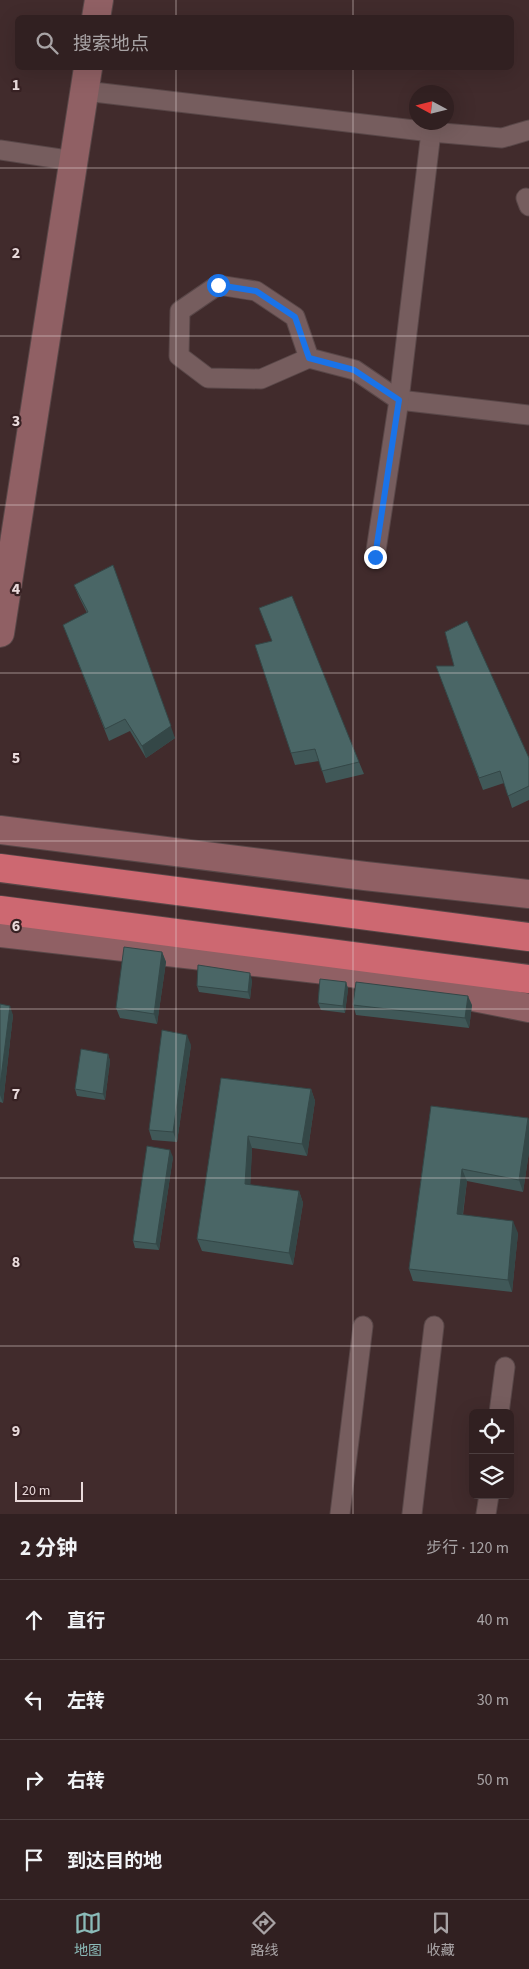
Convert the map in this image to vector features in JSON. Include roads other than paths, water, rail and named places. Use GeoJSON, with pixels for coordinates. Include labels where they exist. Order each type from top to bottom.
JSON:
{"type":"FeatureCollection","features":[{"type":"Feature","properties":{"kind":"highway"},"geometry":{"type":"LineString","coordinates":[[0,868],[529,937]]}},
{"type":"Feature","properties":{"kind":"highway"},"geometry":{"type":"LineString","coordinates":[[0,910],[529,978]]}},
{"type":"Feature","properties":{"kind":"main road"},"geometry":{"type":"LineString","coordinates":[[96,15],[98,0]]}},
{"type":"Feature","properties":{"kind":"main road"},"geometry":{"type":"LineString","coordinates":[[0,633],[87,79]]}},
{"type":"Feature","properties":{"kind":"main road"},"geometry":{"type":"LineString","coordinates":[[0,830],[365,876],[529,894]]}},
{"type":"Feature","properties":{"kind":"main road"},"geometry":{"type":"LineString","coordinates":[[0,933],[352,973],[529,1008]]}},
{"type":"Feature","properties":{"kind":"street"},"geometry":{"type":"LineString","coordinates":[[87,79],[431,132],[502,138],[529,130]]}},
{"type":"Feature","properties":{"kind":"street"},"geometry":{"type":"LineString","coordinates":[[375,557],[399,400],[431,132]]}},
{"type":"Feature","properties":{"kind":"street"},"geometry":{"type":"LineString","coordinates":[[0,150],[74,161]]}},
{"type":"Feature","properties":{"kind":"street"},"geometry":{"type":"LineString","coordinates":[[309,358],[295,317],[256,291],[218,285],[180,311],[179,356],[208,378],[261,379],[309,358],[354,370],[399,400],[529,415]]}},
{"type":"Feature","properties":{"kind":"street"},"geometry":{"type":"LineString","coordinates":[[340,1514],[362,1326]]}},
{"type":"Feature","properties":{"kind":"street"},"geometry":{"type":"LineString","coordinates":[[412,1514],[434,1326]]}},
{"type":"Feature","properties":{"kind":"street"},"geometry":{"type":"LineString","coordinates":[[500,1409],[505,1367]]}},
{"type":"Feature","properties":{"kind":"street"},"geometry":{"type":"LineString","coordinates":[[486,1514],[488,1499]]}}]}
